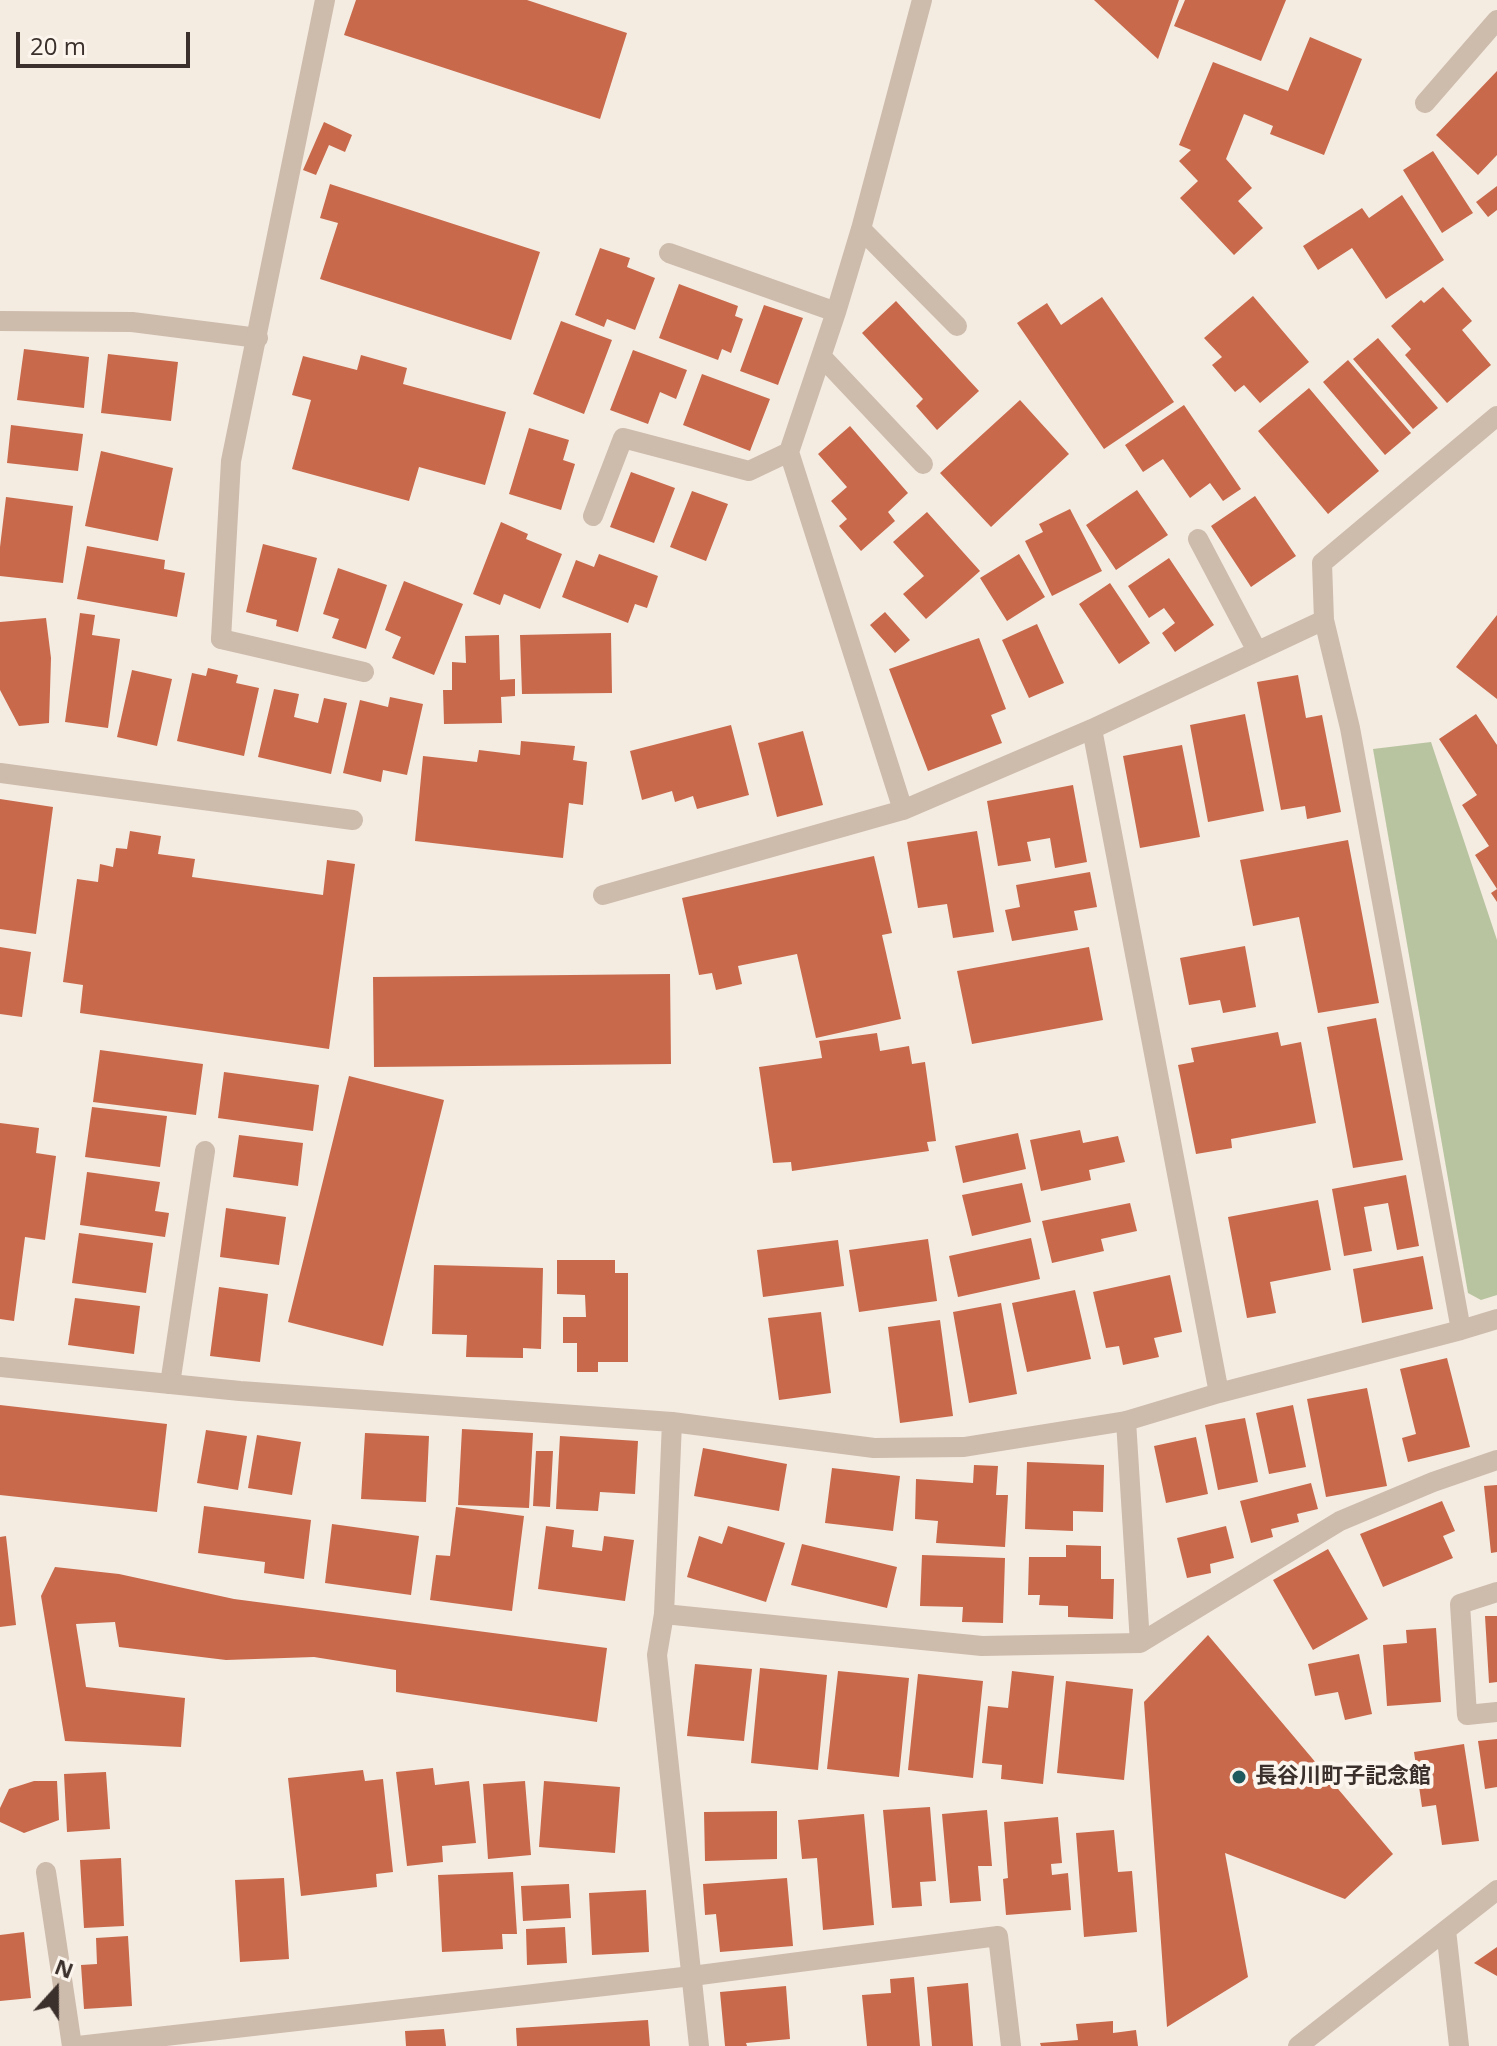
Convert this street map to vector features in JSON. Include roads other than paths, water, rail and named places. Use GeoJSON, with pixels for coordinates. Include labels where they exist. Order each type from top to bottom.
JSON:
{"type":"FeatureCollection","features":[{"type":"Feature","properties":{"kind":"street"},"geometry":{"type":"LineString","coordinates":[[325,0],[231,461],[221,639],[364,672]]}},
{"type":"Feature","properties":{"kind":"street"},"geometry":{"type":"LineString","coordinates":[[903,810],[789,452],[861,229],[922,0]]}},
{"type":"Feature","properties":{"kind":"street"},"geometry":{"type":"LineString","coordinates":[[1425,103],[1497,20]]}},
{"type":"Feature","properties":{"kind":"street"},"geometry":{"type":"LineString","coordinates":[[861,229],[957,326]]}},
{"type":"Feature","properties":{"kind":"street"},"geometry":{"type":"LineString","coordinates":[[669,253],[836,312]]}},
{"type":"Feature","properties":{"kind":"street"},"geometry":{"type":"LineString","coordinates":[[0,321],[132,322],[258,338]]}},
{"type":"Feature","properties":{"kind":"street"},"geometry":{"type":"LineString","coordinates":[[822,357],[923,464]]}},
{"type":"Feature","properties":{"kind":"street"},"geometry":{"type":"LineString","coordinates":[[1461,1330],[1350,728],[1324,620],[1322,563],[1497,416]]}},
{"type":"Feature","properties":{"kind":"street"},"geometry":{"type":"LineString","coordinates":[[593,516],[623,438],[749,471],[789,452]]}},
{"type":"Feature","properties":{"kind":"street"},"geometry":{"type":"LineString","coordinates":[[1198,539],[1257,651]]}},
{"type":"Feature","properties":{"kind":"street"},"geometry":{"type":"LineString","coordinates":[[603,895],[903,810],[1092,729],[1324,620]]}},
{"type":"Feature","properties":{"kind":"street"},"geometry":{"type":"LineString","coordinates":[[1092,729],[1219,1393]]}},
{"type":"Feature","properties":{"kind":"street"},"geometry":{"type":"LineString","coordinates":[[0,773],[353,820]]}},
{"type":"Feature","properties":{"kind":"street"},"geometry":{"type":"LineString","coordinates":[[170,1384],[205,1151]]}},
{"type":"Feature","properties":{"kind":"street"},"geometry":{"type":"LineString","coordinates":[[0,1367],[240,1391],[672,1422],[874,1448],[964,1447],[1126,1421],[1497,1319]]}},
{"type":"Feature","properties":{"kind":"street"},"geometry":{"type":"LineString","coordinates":[[1126,1421],[1140,1643]]}},
{"type":"Feature","properties":{"kind":"street"},"geometry":{"type":"LineString","coordinates":[[672,1422],[664,1614],[657,1655],[699,2046]]}},
{"type":"Feature","properties":{"kind":"street"},"geometry":{"type":"LineString","coordinates":[[664,1614],[982,1646],[1140,1643],[1340,1521],[1433,1482],[1497,1460]]}},
{"type":"Feature","properties":{"kind":"street"},"geometry":{"type":"LineString","coordinates":[[1497,1592],[1460,1604],[1467,1715],[1497,1712]]}},
{"type":"Feature","properties":{"kind":"street"},"geometry":{"type":"LineString","coordinates":[[46,1872],[72,2046]]}},
{"type":"Feature","properties":{"kind":"street"},"geometry":{"type":"LineString","coordinates":[[1298,2046],[1497,1890]]}},
{"type":"Feature","properties":{"kind":"street"},"geometry":{"type":"LineString","coordinates":[[1446,1930],[1459,2046]]}},
{"type":"Feature","properties":{"kind":"street"},"geometry":{"type":"LineString","coordinates":[[78,2046],[128,2043],[692,1976],[998,1936],[1011,2046]]}},
{"type":"Feature","properties":{"kind":"place","name":"長谷川町子記念館"},"geometry":{"type":"Point","coordinates":[1239,1777]}}]}
